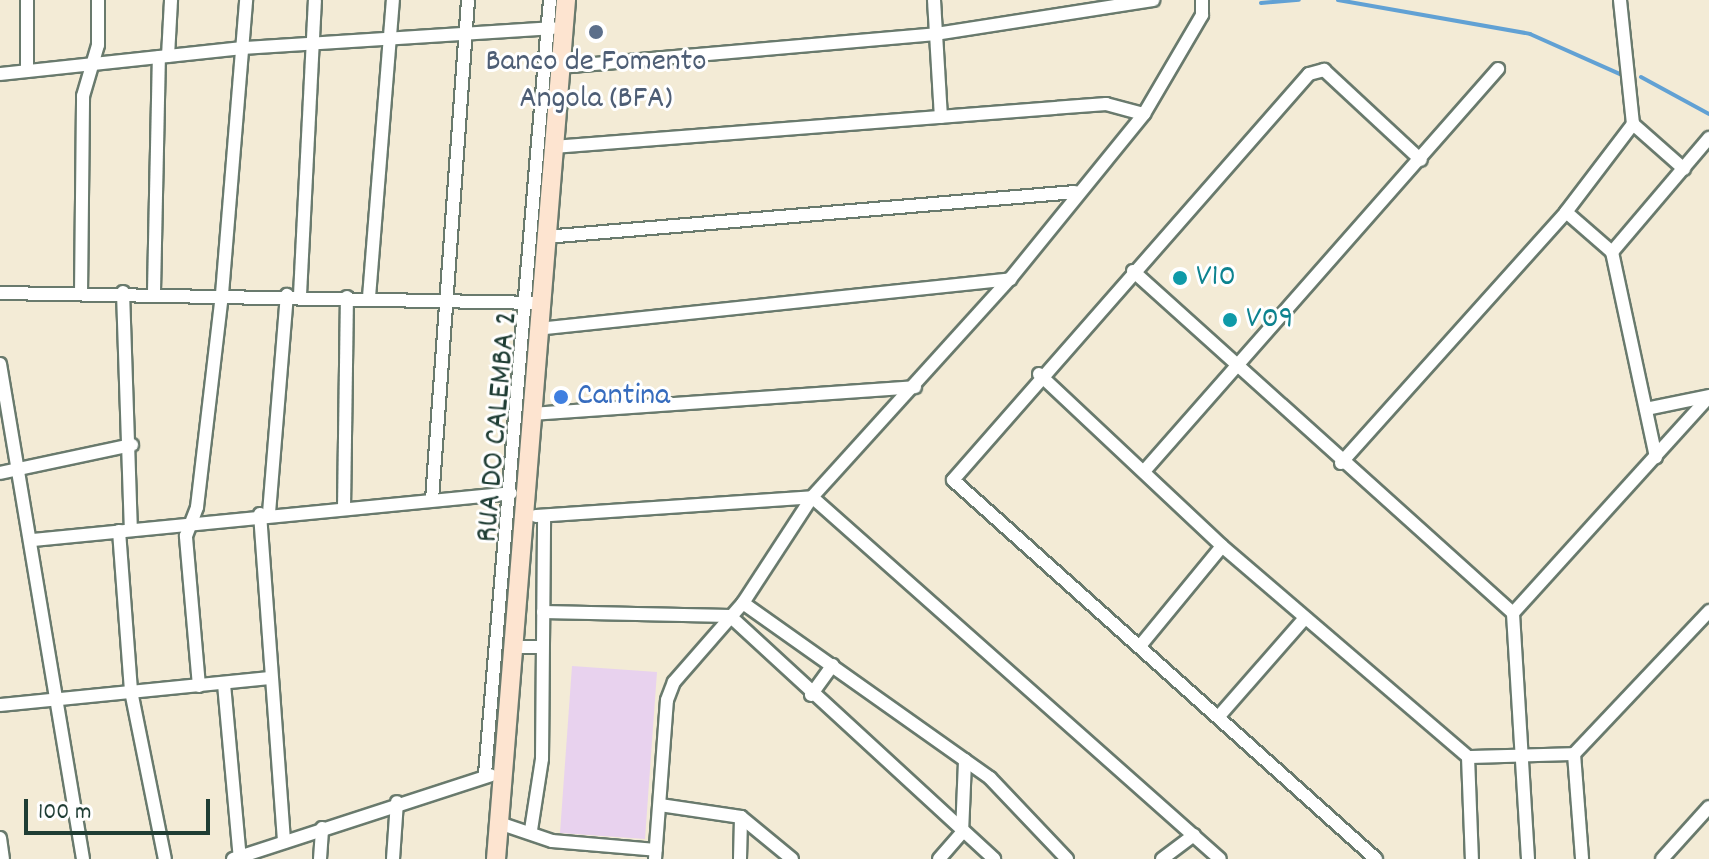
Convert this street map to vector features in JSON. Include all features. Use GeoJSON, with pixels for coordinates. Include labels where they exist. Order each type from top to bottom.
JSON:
{"type":"FeatureCollection","features":[{"type":"Feature","properties":{"kind":"main road","name":"RUA DO CALEMBA 2"},"geometry":{"type":"LineString","coordinates":[[496,859],[499,823],[493,775],[512,647],[522,515],[515,493],[530,414],[537,329],[531,302],[545,237],[560,67],[556,28],[566,0]]}},
{"type":"Feature","properties":{"kind":"street"},"geometry":{"type":"LineString","coordinates":[[27,0],[27,71]]}},
{"type":"Feature","properties":{"kind":"street"},"geometry":{"type":"LineString","coordinates":[[81,294],[83,96],[91,65],[98,0]]}},
{"type":"Feature","properties":{"kind":"street"},"geometry":{"type":"LineString","coordinates":[[154,291],[164,57],[171,0]]}},
{"type":"Feature","properties":{"kind":"street"},"geometry":{"type":"LineString","coordinates":[[199,686],[186,536],[192,521],[222,294],[246,0]]}},
{"type":"Feature","properties":{"kind":"street"},"geometry":{"type":"LineString","coordinates":[[284,842],[269,678],[265,514],[293,295],[314,49],[315,0]]}},
{"type":"Feature","properties":{"kind":"street"},"geometry":{"type":"LineString","coordinates":[[369,297],[393,0]]}},
{"type":"Feature","properties":{"kind":"street"},"geometry":{"type":"LineString","coordinates":[[432,500],[442,299],[468,0]]}},
{"type":"Feature","properties":{"kind":"street"},"geometry":{"type":"LineString","coordinates":[[224,684],[238,858],[397,802],[493,775],[556,28],[550,0]]}},
{"type":"Feature","properties":{"kind":"street"},"geometry":{"type":"LineString","coordinates":[[934,0],[941,117]]}},
{"type":"Feature","properties":{"kind":"street"},"geometry":{"type":"LineString","coordinates":[[560,67],[936,34],[1153,0]]}},
{"type":"Feature","properties":{"kind":"street"},"geometry":{"type":"LineString","coordinates":[[499,823],[531,830],[552,841],[656,854],[667,700],[743,603],[812,497],[1010,279],[1075,192],[1144,114],[1202,15],[1202,0]]}},
{"type":"Feature","properties":{"kind":"street"},"geometry":{"type":"LineString","coordinates":[[1341,463],[1566,212],[1633,124],[1620,0]]}},
{"type":"Feature","properties":{"kind":"street"},"geometry":{"type":"LineString","coordinates":[[0,74],[244,48],[314,49],[556,28]]}},
{"type":"Feature","properties":{"kind":"street"},"geometry":{"type":"LineString","coordinates":[[1376,859],[1220,715],[956,490],[955,469],[1317,69],[1421,160]]}},
{"type":"Feature","properties":{"kind":"street"},"geometry":{"type":"LineString","coordinates":[[1146,469],[1498,69]]}},
{"type":"Feature","properties":{"kind":"street"},"geometry":{"type":"LineString","coordinates":[[553,147],[1106,104],[1144,114]]}},
{"type":"Feature","properties":{"kind":"street"},"geometry":{"type":"LineString","coordinates":[[1633,124],[1684,169]]}},
{"type":"Feature","properties":{"kind":"street"},"geometry":{"type":"LineString","coordinates":[[1612,252],[1709,138]]}},
{"type":"Feature","properties":{"kind":"street"},"geometry":{"type":"LineString","coordinates":[[545,237],[1075,192]]}},
{"type":"Feature","properties":{"kind":"street"},"geometry":{"type":"LineString","coordinates":[[1566,212],[1612,252],[1656,457]]}},
{"type":"Feature","properties":{"kind":"street"},"geometry":{"type":"LineString","coordinates":[[1133,271],[1234,368],[1513,613],[1528,859]]}},
{"type":"Feature","properties":{"kind":"street"},"geometry":{"type":"LineString","coordinates":[[537,329],[1010,279]]}},
{"type":"Feature","properties":{"kind":"street"},"geometry":{"type":"LineString","coordinates":[[0,293],[154,291],[531,302]]}},
{"type":"Feature","properties":{"kind":"street"},"geometry":{"type":"LineString","coordinates":[[123,292],[132,445],[125,531],[131,691],[165,859]]}},
{"type":"Feature","properties":{"kind":"street"},"geometry":{"type":"LineString","coordinates":[[344,509],[347,297]]}},
{"type":"Feature","properties":{"kind":"street"},"geometry":{"type":"LineString","coordinates":[[0,364],[33,540],[83,859]]}},
{"type":"Feature","properties":{"kind":"street"},"geometry":{"type":"LineString","coordinates":[[1039,374],[1146,469],[1222,546],[1468,757],[1574,754],[1709,611]]}},
{"type":"Feature","properties":{"kind":"street"},"geometry":{"type":"LineString","coordinates":[[530,414],[915,387]]}},
{"type":"Feature","properties":{"kind":"street"},"geometry":{"type":"LineString","coordinates":[[1646,409],[1709,396]]}},
{"type":"Feature","properties":{"kind":"street"},"geometry":{"type":"LineString","coordinates":[[1513,613],[1709,396]]}},
{"type":"Feature","properties":{"kind":"street"},"geometry":{"type":"LineString","coordinates":[[0,473],[132,445]]}},
{"type":"Feature","properties":{"kind":"street"},"geometry":{"type":"LineString","coordinates":[[33,540],[192,521],[515,493]]}},
{"type":"Feature","properties":{"kind":"street"},"geometry":{"type":"LineString","coordinates":[[522,515],[812,497],[1220,859]]}},
{"type":"Feature","properties":{"kind":"street"},"geometry":{"type":"LineString","coordinates":[[531,830],[542,759],[544,516]]}},
{"type":"Feature","properties":{"kind":"street"},"geometry":{"type":"LineString","coordinates":[[1140,646],[1222,546]]}},
{"type":"Feature","properties":{"kind":"street"},"geometry":{"type":"LineString","coordinates":[[743,603],[965,760],[1016,801],[1067,859]]}},
{"type":"Feature","properties":{"kind":"street"},"geometry":{"type":"LineString","coordinates":[[543,612],[730,616],[811,695],[994,859]]}},
{"type":"Feature","properties":{"kind":"street"},"geometry":{"type":"LineString","coordinates":[[1220,715],[1305,618]]}},
{"type":"Feature","properties":{"kind":"street"},"geometry":{"type":"LineString","coordinates":[[512,647],[542,647]]}},
{"type":"Feature","properties":{"kind":"street"},"geometry":{"type":"LineString","coordinates":[[811,695],[833,665]]}},
{"type":"Feature","properties":{"kind":"street"},"geometry":{"type":"LineString","coordinates":[[0,705],[269,678]]}},
{"type":"Feature","properties":{"kind":"street"},"geometry":{"type":"LineString","coordinates":[[1574,754],[1582,859]]}},
{"type":"Feature","properties":{"kind":"street"},"geometry":{"type":"LineString","coordinates":[[1468,757],[1472,859]]}},
{"type":"Feature","properties":{"kind":"street"},"geometry":{"type":"LineString","coordinates":[[939,859],[962,833],[965,760]]}},
{"type":"Feature","properties":{"kind":"street"},"geometry":{"type":"LineString","coordinates":[[393,859],[397,802]]}},
{"type":"Feature","properties":{"kind":"street"},"geometry":{"type":"LineString","coordinates":[[660,805],[741,817],[792,859]]}},
{"type":"Feature","properties":{"kind":"street"},"geometry":{"type":"LineString","coordinates":[[1662,859],[1709,807]]}},
{"type":"Feature","properties":{"kind":"street"},"geometry":{"type":"LineString","coordinates":[[740,859],[741,817]]}},
{"type":"Feature","properties":{"kind":"street"},"geometry":{"type":"LineString","coordinates":[[320,859],[322,828]]}},
{"type":"Feature","properties":{"kind":"street"},"geometry":{"type":"LineString","coordinates":[[1162,859],[1194,835]]}},
{"type":"Feature","properties":{"kind":"street"},"geometry":{"type":"LineString","coordinates":[[0,838],[3,859]]}},
{"type":"Feature","properties":{"kind":"shaded area"},"geometry":{"type":"Polygon","coordinates":[[[572,666],[657,672],[645,839],[560,833],[572,666]]]}},
{"type":"Feature","properties":{"kind":"waterway"},"geometry":{"type":"LineString","coordinates":[[1261,3],[1299,0]]}},
{"type":"Feature","properties":{"kind":"waterway"},"geometry":{"type":"LineString","coordinates":[[1338,0],[1530,34],[1620,74]]}},
{"type":"Feature","properties":{"kind":"waterway"},"geometry":{"type":"LineString","coordinates":[[1641,77],[1709,114]]}},
{"type":"Feature","properties":{"kind":"place","name":"Banco de Fomento Angola (BFA)"},"geometry":{"type":"Point","coordinates":[596,32]}},
{"type":"Feature","properties":{"kind":"place","name":"V10"},"geometry":{"type":"Point","coordinates":[1180,278]}},
{"type":"Feature","properties":{"kind":"place","name":"V09"},"geometry":{"type":"Point","coordinates":[1230,320]}},
{"type":"Feature","properties":{"kind":"place","name":"Cantina"},"geometry":{"type":"Point","coordinates":[561,397]}}]}
